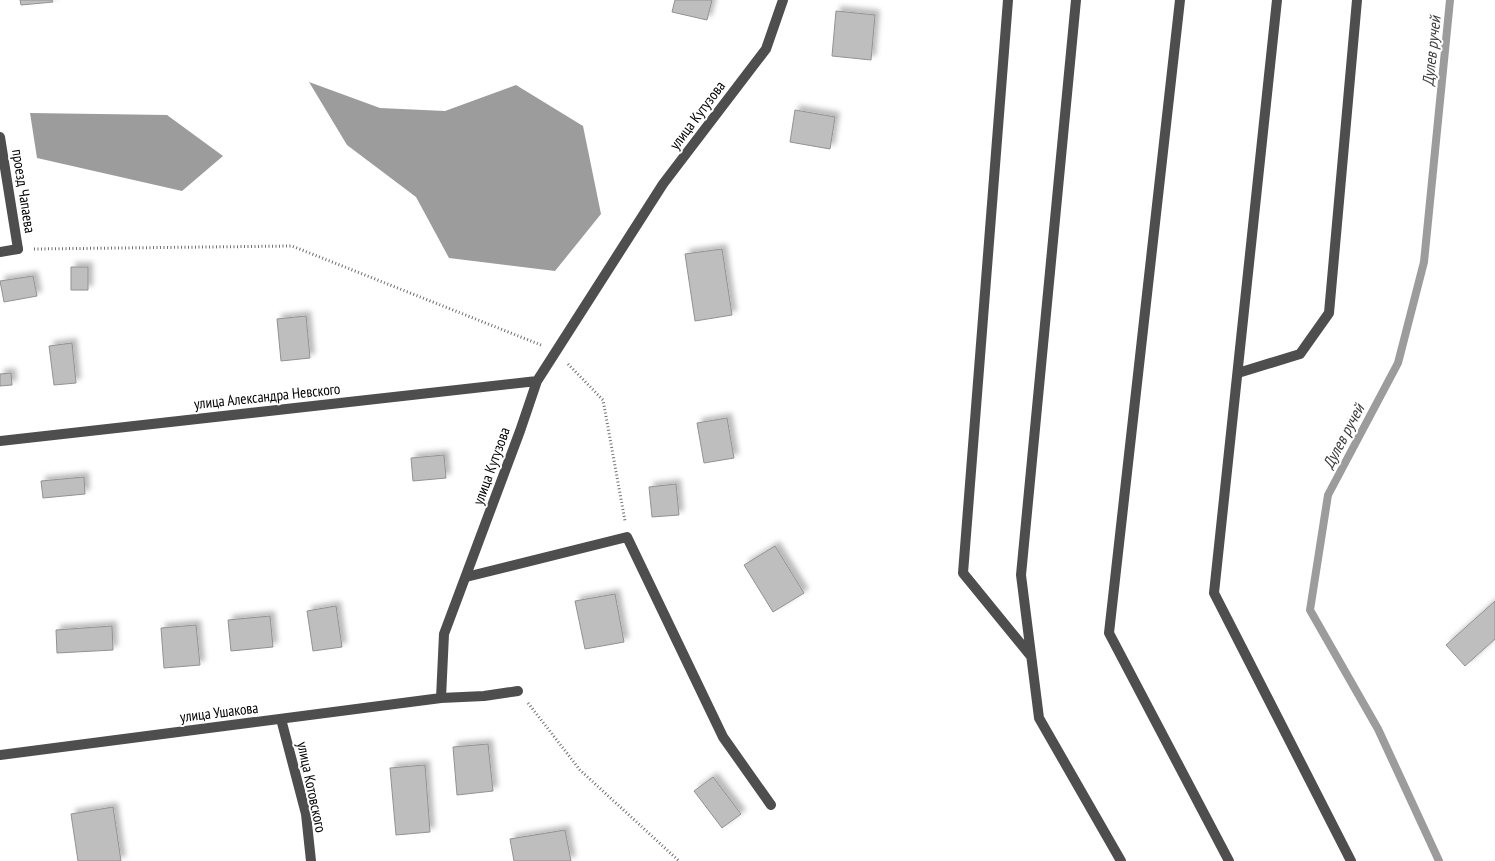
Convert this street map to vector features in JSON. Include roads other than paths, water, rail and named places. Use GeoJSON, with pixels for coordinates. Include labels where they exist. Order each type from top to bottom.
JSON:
{"type":"FeatureCollection","features":[{"type":"Feature","properties":{"kind":"street","name":"улица Кутузова"},"geometry":{"type":"LineString","coordinates":[[441,698],[444,634],[536,381],[663,184],[766,50],[783,0]]}},
{"type":"Feature","properties":{"kind":"street"},"geometry":{"type":"LineString","coordinates":[[1008,0],[963,573],[1031,656]]}},
{"type":"Feature","properties":{"kind":"street"},"geometry":{"type":"LineString","coordinates":[[1076,0],[1021,575],[1039,718],[1121,861]]}},
{"type":"Feature","properties":{"kind":"street"},"geometry":{"type":"LineString","coordinates":[[1180,0],[1109,633],[1229,861]]}},
{"type":"Feature","properties":{"kind":"street"},"geometry":{"type":"LineString","coordinates":[[1276,0],[1214,592],[1351,861]]}},
{"type":"Feature","properties":{"kind":"street"},"geometry":{"type":"LineString","coordinates":[[1238,373],[1300,354],[1329,313],[1357,0]]}},
{"type":"Feature","properties":{"kind":"street","name":"проезд Чапаева"},"geometry":{"type":"LineString","coordinates":[[0,137],[18,249],[0,252]]}},
{"type":"Feature","properties":{"kind":"street","name":"улица Александра Невского"},"geometry":{"type":"LineString","coordinates":[[0,441],[536,381]]}},
{"type":"Feature","properties":{"kind":"street"},"geometry":{"type":"LineString","coordinates":[[466,577],[627,537],[723,737],[771,805]]}},
{"type":"Feature","properties":{"kind":"street"},"geometry":{"type":"LineString","coordinates":[[441,698],[484,696],[518,691]]}},
{"type":"Feature","properties":{"kind":"street","name":"улица Ушакова"},"geometry":{"type":"LineString","coordinates":[[0,755],[441,698]]}},
{"type":"Feature","properties":{"kind":"street","name":"улица Котовского"},"geometry":{"type":"LineString","coordinates":[[281,719],[306,814],[311,861]]}},
{"type":"Feature","properties":{"kind":"waterway","name":"Дулев ручей"},"geometry":{"type":"LineString","coordinates":[[1439,861],[1378,729],[1310,610],[1328,495],[1398,363],[1424,262],[1450,0]]}}]}
